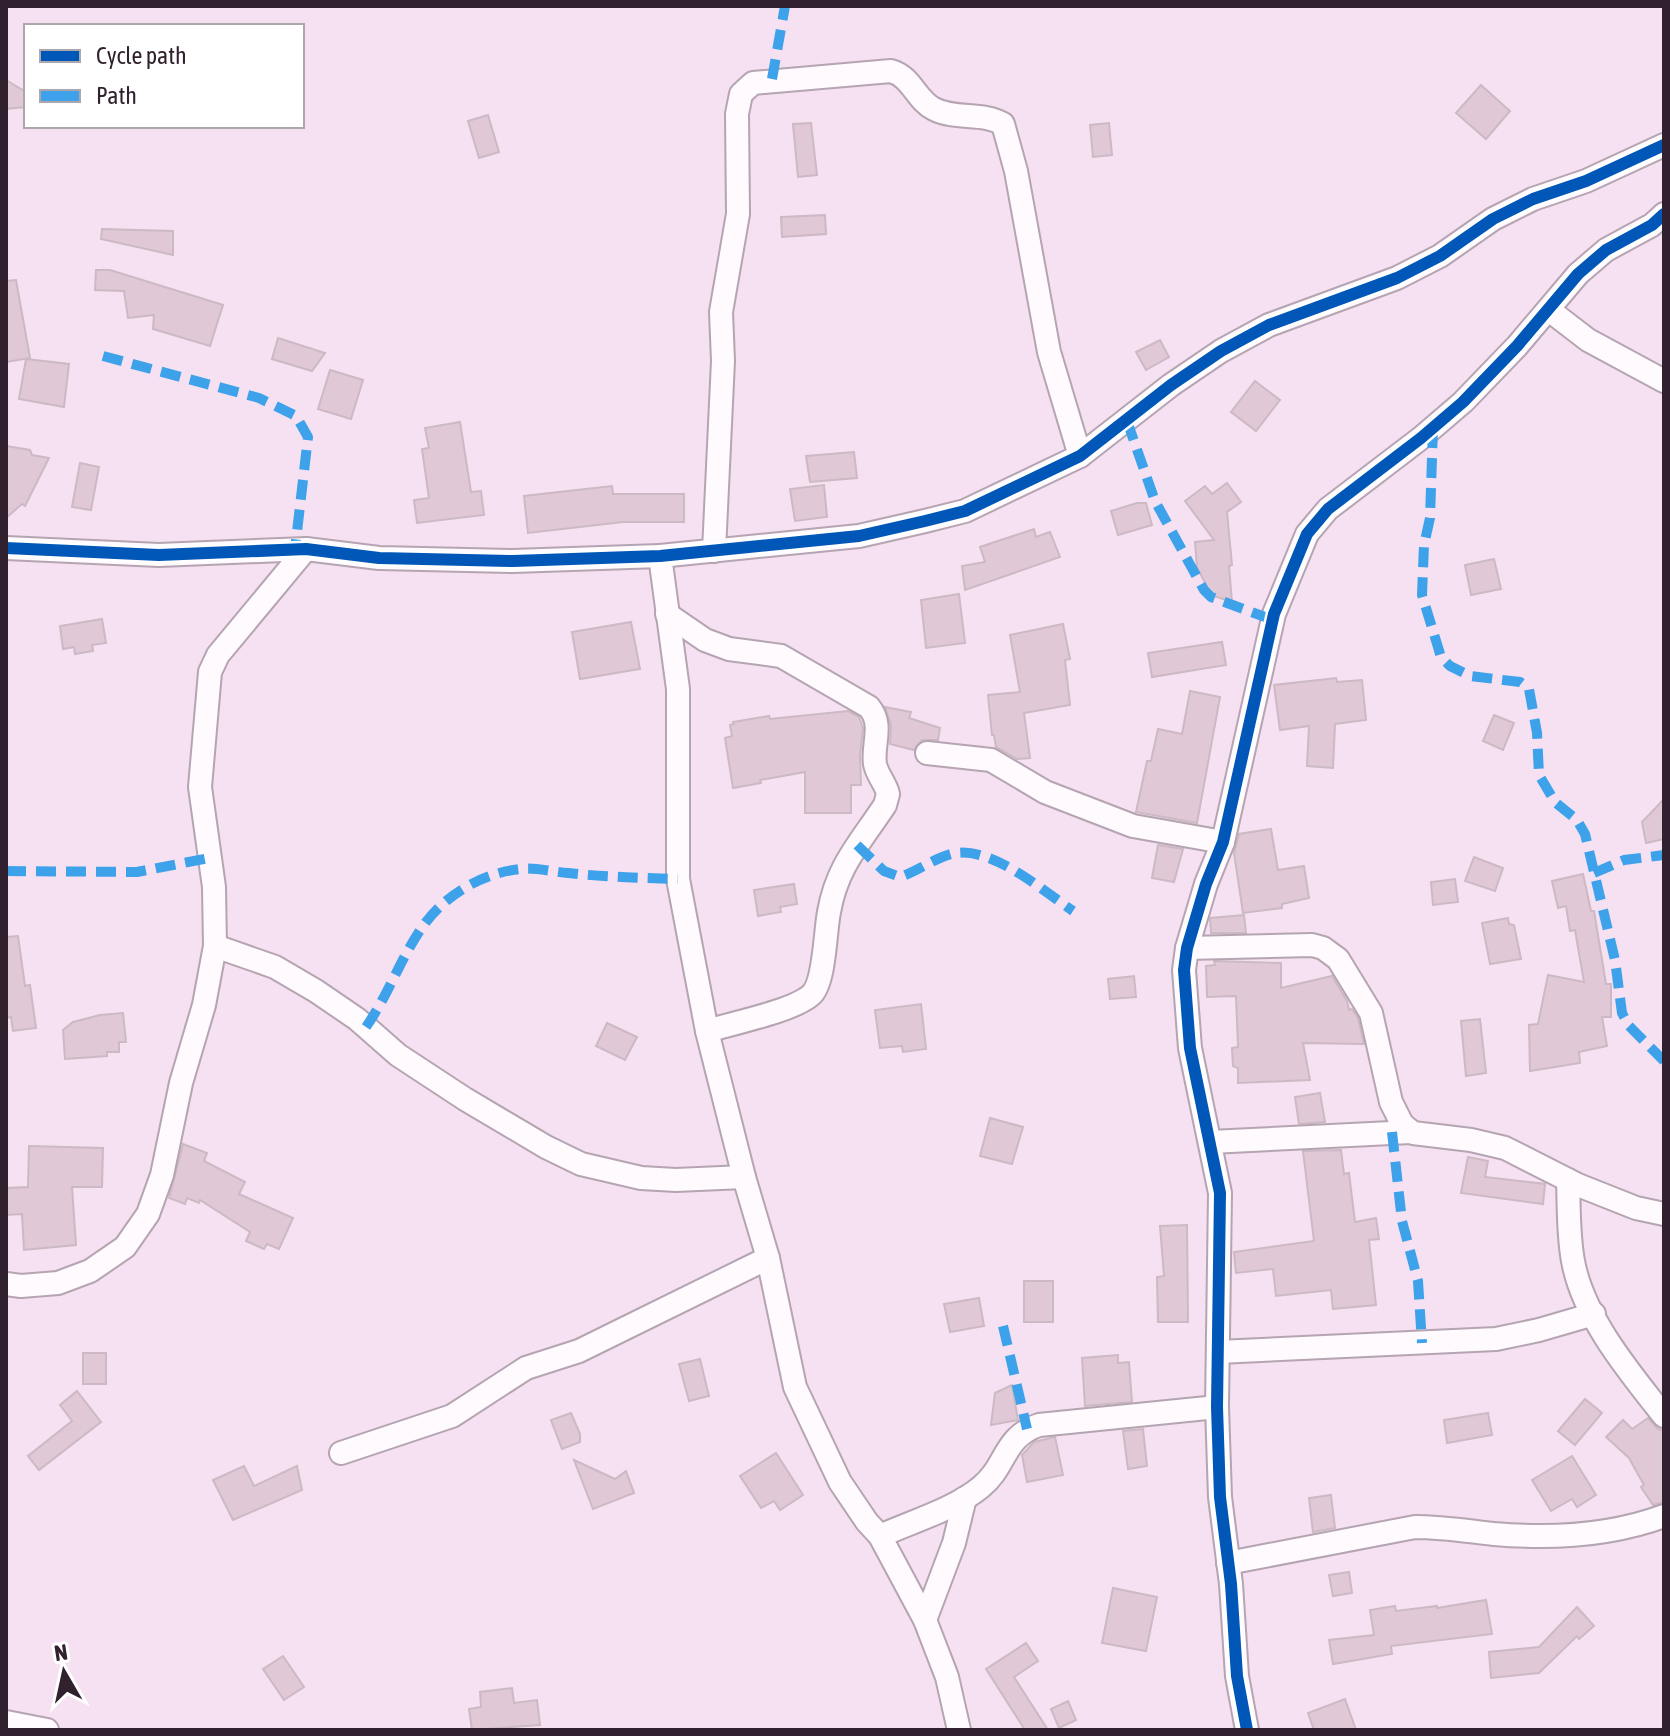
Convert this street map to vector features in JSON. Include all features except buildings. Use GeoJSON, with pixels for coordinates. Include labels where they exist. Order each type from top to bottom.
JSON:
{"type":"FeatureCollection","features":[{"type":"Feature","properties":{"kind":"street"},"geometry":{"type":"LineString","coordinates":[[714,551],[723,361],[721,312],[738,214],[737,114],[741,94],[753,83],[891,71],[905,78],[933,109],[1003,124],[1016,171],[1049,352],[1080,456]]}},
{"type":"Feature","properties":{"kind":"street"},"geometry":{"type":"LineString","coordinates":[[6,548],[159,555],[306,549],[379,558],[483,560],[660,556],[859,536],[925,521],[976,506],[1080,456],[1171,385],[1221,351],[1269,325],[1397,278],[1440,256],[1493,219],[1533,199],[1586,181],[1664,145]]}},
{"type":"Feature","properties":{"kind":"street"},"geometry":{"type":"LineString","coordinates":[[1247,1730],[1237,1676],[1220,1497],[1217,1407],[1220,1193],[1190,1048],[1184,970],[1187,948],[1206,884],[1223,842],[1274,614],[1307,534],[1328,509],[1463,402],[1549,310],[1578,274],[1606,250],[1652,225],[1664,214]]}},
{"type":"Feature","properties":{"kind":"street"},"geometry":{"type":"LineString","coordinates":[[1549,310],[1588,340],[1664,381]]}},
{"type":"Feature","properties":{"kind":"street"},"geometry":{"type":"LineString","coordinates":[[6,1284],[58,1283],[90,1271],[125,1247],[148,1214],[162,1175],[181,1083],[204,1005],[215,946],[214,887],[200,787],[210,672],[218,655],[306,549]]}},
{"type":"Feature","properties":{"kind":"street"},"geometry":{"type":"LineString","coordinates":[[660,556],[678,689],[678,879],[707,1031],[768,1258],[795,1387],[840,1482],[880,1536],[925,1620],[947,1677],[959,1730]]}},
{"type":"Feature","properties":{"kind":"street"},"geometry":{"type":"LineString","coordinates":[[667,614],[705,640],[729,649],[781,656],[869,707],[878,728],[876,767],[888,794],[885,805],[846,860],[836,881],[820,977],[812,994],[799,1002],[707,1031]]}},
{"type":"Feature","properties":{"kind":"street"},"geometry":{"type":"LineString","coordinates":[[927,753],[991,760],[1045,792],[1133,826],[1223,842]]}},
{"type":"Feature","properties":{"kind":"street"},"geometry":{"type":"LineString","coordinates":[[1187,948],[1312,945],[1332,954],[1371,1013],[1391,1102],[1402,1124],[1411,1132]]}},
{"type":"Feature","properties":{"kind":"street"},"geometry":{"type":"LineString","coordinates":[[215,946],[275,967],[316,991],[357,1019],[409,1063],[533,1139],[581,1164],[641,1178],[744,1177]]}},
{"type":"Feature","properties":{"kind":"street"},"geometry":{"type":"LineString","coordinates":[[1210,1142],[1411,1132],[1471,1140],[1505,1148],[1568,1180],[1636,1208],[1664,1214]]}},
{"type":"Feature","properties":{"kind":"street"},"geometry":{"type":"LineString","coordinates":[[1568,1180],[1573,1263],[1594,1314],[1623,1364],[1664,1416]]}},
{"type":"Feature","properties":{"kind":"street"},"geometry":{"type":"LineString","coordinates":[[341,1453],[452,1416],[526,1368],[579,1351],[768,1258]]}},
{"type":"Feature","properties":{"kind":"street"},"geometry":{"type":"LineString","coordinates":[[1218,1352],[1496,1339],[1594,1314]]}},
{"type":"Feature","properties":{"kind":"street"},"geometry":{"type":"LineString","coordinates":[[880,1536],[965,1498],[992,1476],[1012,1442],[1027,1429],[1039,1425],[1217,1407]]}},
{"type":"Feature","properties":{"kind":"street"},"geometry":{"type":"LineString","coordinates":[[925,1620],[954,1543],[965,1498]]}},
{"type":"Feature","properties":{"kind":"street"},"geometry":{"type":"LineString","coordinates":[[1228,1563],[1415,1527],[1567,1536],[1631,1528],[1664,1516]]}},
{"type":"Feature","properties":{"kind":"street"},"geometry":{"type":"LineString","coordinates":[[6,1722],[47,1730]]}},
{"type":"Feature","properties":{"kind":"marked path"},"geometry":{"type":"LineString","coordinates":[[772,79],[785,6]]}},
{"type":"Feature","properties":{"kind":"marked path"},"geometry":{"type":"LineString","coordinates":[[103,356],[259,398],[296,416],[308,437],[295,549]]}},
{"type":"Feature","properties":{"kind":"marked path"},"geometry":{"type":"LineString","coordinates":[[1127,421],[1155,501],[1204,590],[1211,597],[1273,620]]}},
{"type":"Feature","properties":{"kind":"marked path"},"geometry":{"type":"LineString","coordinates":[[1433,428],[1430,518],[1424,545],[1422,595],[1441,657],[1450,666],[1470,676],[1520,682],[1529,689],[1537,733],[1539,775],[1555,802],[1577,820],[1585,834],[1615,960],[1622,1013],[1629,1026],[1664,1061]]}},
{"type":"Feature","properties":{"kind":"marked path"},"geometry":{"type":"LineString","coordinates":[[857,845],[884,871],[900,877],[951,854],[982,856],[1015,871],[1073,911]]}},
{"type":"Feature","properties":{"kind":"marked path"},"geometry":{"type":"LineString","coordinates":[[1594,873],[1624,860],[1664,855]]}},
{"type":"Feature","properties":{"kind":"marked path"},"geometry":{"type":"LineString","coordinates":[[6,871],[137,872],[209,858]]}},
{"type":"Feature","properties":{"kind":"marked path"},"geometry":{"type":"LineString","coordinates":[[366,1027],[426,922],[445,902],[480,880],[507,871],[526,869],[678,879]]}},
{"type":"Feature","properties":{"kind":"marked path"},"geometry":{"type":"LineString","coordinates":[[1392,1132],[1402,1221],[1418,1281],[1422,1343]]}},
{"type":"Feature","properties":{"kind":"marked path"},"geometry":{"type":"LineString","coordinates":[[1003,1326],[1027,1429]]}},
{"type":"Feature","properties":{"kind":"cycle path"},"geometry":{"type":"LineString","coordinates":[[6,548],[159,555],[306,549],[379,558],[513,561],[660,556],[859,536],[925,521],[965,511],[1080,456],[1171,385],[1221,351],[1269,325],[1397,278],[1440,256],[1493,219],[1533,199],[1586,181],[1664,145]]}},
{"type":"Feature","properties":{"kind":"cycle path"},"geometry":{"type":"LineString","coordinates":[[1247,1730],[1237,1676],[1231,1584],[1220,1497],[1217,1407],[1220,1193],[1190,1048],[1184,970],[1187,948],[1206,884],[1223,842],[1274,614],[1307,534],[1328,509],[1463,402],[1517,346],[1578,274],[1606,250],[1652,225],[1664,214]]}}]}
